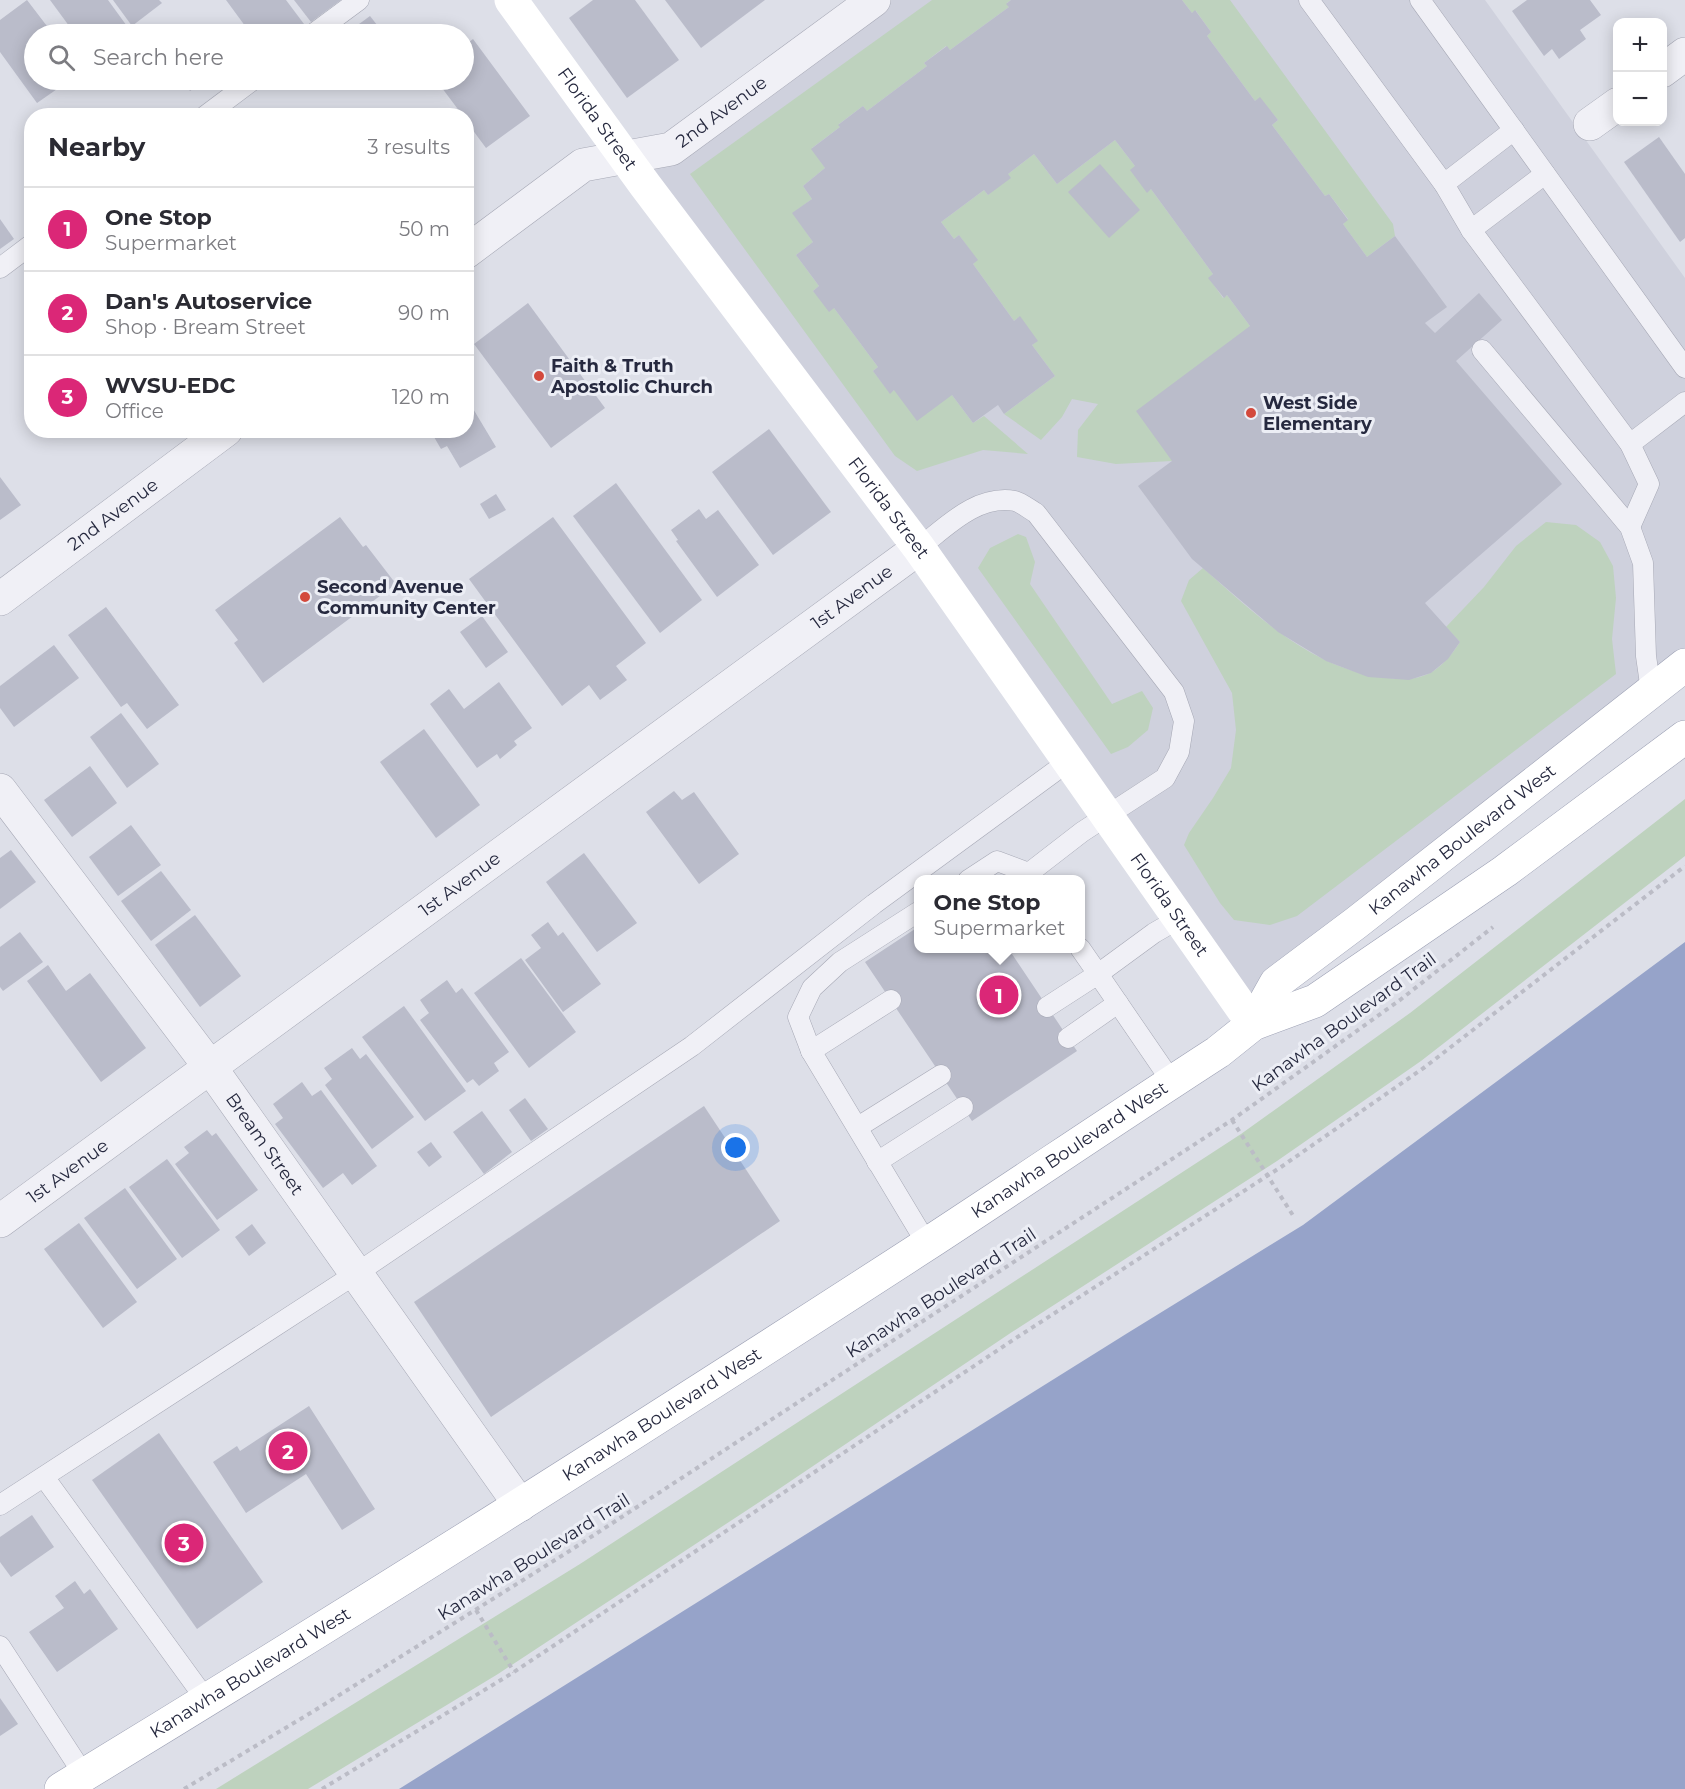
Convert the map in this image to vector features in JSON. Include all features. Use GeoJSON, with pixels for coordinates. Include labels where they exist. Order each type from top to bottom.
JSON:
{"type":"FeatureCollection","features":[{"type":"Feature","properties":{"kind":"main road","name":"Florida Street"},"geometry":{"type":"LineString","coordinates":[[511,0],[626,159],[919,548],[1253,1024]]}},
{"type":"Feature","properties":{"kind":"main road","name":"Kanawha Boulevard West"},"geometry":{"type":"LineString","coordinates":[[1253,1024],[1276,983],[1685,665]]}},
{"type":"Feature","properties":{"kind":"main road","name":"Kanawha Boulevard West"},"geometry":{"type":"LineString","coordinates":[[73,1782],[520,1505],[927,1244],[1218,1052],[1253,1024],[1316,1001],[1505,871],[1685,737]]}},
{"type":"Feature","properties":{"kind":"street","name":"2nd Avenue"},"geometry":{"type":"LineString","coordinates":[[474,246],[583,165],[626,159],[670,149],[874,0]]}},
{"type":"Feature","properties":{"kind":"street"},"geometry":{"type":"LineString","coordinates":[[1667,67],[1685,54]]}},
{"type":"Feature","properties":{"kind":"street"},"geometry":{"type":"LineString","coordinates":[[1590,124],[1613,107]]}},
{"type":"Feature","properties":{"kind":"street","name":"2nd Avenue"},"geometry":{"type":"LineString","coordinates":[[0,599],[215,438]]}},
{"type":"Feature","properties":{"kind":"street","name":"1st Avenue"},"geometry":{"type":"LineString","coordinates":[[0,1221],[919,548]]}},
{"type":"Feature","properties":{"kind":"street","name":"Bream Street"},"geometry":{"type":"LineString","coordinates":[[0,790],[210,1067],[520,1505]]}},
{"type":"Feature","properties":{"kind":"lane"},"geometry":{"type":"LineString","coordinates":[[327,24],[359,0]]}},
{"type":"Feature","properties":{"kind":"lane"},"geometry":{"type":"LineString","coordinates":[[1309,0],[1444,184],[1471,230],[1630,444],[1649,484],[1630,527]]}},
{"type":"Feature","properties":{"kind":"lane"},"geometry":{"type":"LineString","coordinates":[[1420,0],[1685,368]]}},
{"type":"Feature","properties":{"kind":"lane"},"geometry":{"type":"LineString","coordinates":[[216,108],[240,90]]}},
{"type":"Feature","properties":{"kind":"lane"},"geometry":{"type":"LineString","coordinates":[[1444,184],[1514,130]]}},
{"type":"Feature","properties":{"kind":"lane"},"geometry":{"type":"LineString","coordinates":[[1471,230],[1545,174]]}},
{"type":"Feature","properties":{"kind":"lane"},"geometry":{"type":"LineString","coordinates":[[0,268],[24,250]]}},
{"type":"Feature","properties":{"kind":"lane"},"geometry":{"type":"LineString","coordinates":[[1482,350],[1630,527],[1642,563],[1646,656],[1651,691]]}},
{"type":"Feature","properties":{"kind":"lane"},"geometry":{"type":"LineString","coordinates":[[1630,444],[1685,402]]}},
{"type":"Feature","properties":{"kind":"lane"},"geometry":{"type":"LineString","coordinates":[[919,548],[970,509],[997,500],[1017,502],[1036,513],[1174,692],[1184,721],[1179,752],[1165,778],[1082,832],[1032,875]]}},
{"type":"Feature","properties":{"kind":"lane"},"geometry":{"type":"LineString","coordinates":[[0,1505],[357,1273],[692,1046],[874,904],[1070,761]]}},
{"type":"Feature","properties":{"kind":"lane"},"geometry":{"type":"LineString","coordinates":[[975,875],[997,861],[1029,875]]}},
{"type":"Feature","properties":{"kind":"lane"},"geometry":{"type":"LineString","coordinates":[[914,915],[840,962],[812,988],[798,1017],[811,1051],[927,1244]]}},
{"type":"Feature","properties":{"kind":"lane"},"geometry":{"type":"LineString","coordinates":[[1047,1007],[1098,974],[1154,933],[1180,918]]}},
{"type":"Feature","properties":{"kind":"lane"},"geometry":{"type":"LineString","coordinates":[[1083,953],[1172,1082]]}},
{"type":"Feature","properties":{"kind":"lane"},"geometry":{"type":"LineString","coordinates":[[811,1051],[891,1000]]}},
{"type":"Feature","properties":{"kind":"lane"},"geometry":{"type":"LineString","coordinates":[[1068,1038],[1118,1004]]}},
{"type":"Feature","properties":{"kind":"lane"},"geometry":{"type":"LineString","coordinates":[[858,1127],[941,1076]]}},
{"type":"Feature","properties":{"kind":"lane"},"geometry":{"type":"LineString","coordinates":[[877,1162],[963,1107]]}},
{"type":"Feature","properties":{"kind":"lane"},"geometry":{"type":"LineString","coordinates":[[44,1477],[207,1701]]}},
{"type":"Feature","properties":{"kind":"lane"},"geometry":{"type":"LineString","coordinates":[[0,1646],[73,1782]]}},
{"type":"Feature","properties":{"kind":"path"},"geometry":{"type":"LineString","coordinates":[[322,1789],[514,1672],[1016,1338],[1268,1175],[1425,1067],[1685,866]]}},
{"type":"Feature","properties":{"kind":"path","name":"Kanawha Boulevard Trail"},"geometry":{"type":"LineString","coordinates":[[184,1789],[571,1550],[1232,1120],[1400,1000],[1501,921]]}},
{"type":"Feature","properties":{"kind":"path"},"geometry":{"type":"LineString","coordinates":[[1232,1120],[1294,1217]]}},
{"type":"Feature","properties":{"kind":"path"},"geometry":{"type":"LineString","coordinates":[[476,1610],[514,1672]]}},
{"type":"Feature","properties":{"kind":"shaded area","name":"West Side Elementary"},"geometry":{"type":"Polygon","coordinates":[[[874,0],[1485,0],[1685,278],[1685,665],[1356,923],[1253,1024],[626,159],[874,0]]]}},
{"type":"Feature","properties":{"kind":"green space"},"geometry":{"type":"Polygon","coordinates":[[[932,0],[1011,0],[1007,3],[1009,7],[950,50],[946,46],[924,63],[927,66],[867,111],[863,106],[812,148],[825,168],[803,186],[812,199],[793,213],[813,242],[796,255],[819,286],[813,291],[834,308],[878,367],[873,371],[890,393],[894,390],[952,395],[973,423],[984,416],[1028,454],[983,450],[917,471],[895,456],[690,174],[932,0]]]}},
{"type":"Feature","properties":{"kind":"green space"},"geometry":{"type":"Polygon","coordinates":[[[1182,0],[1230,0],[1393,224],[1395,236],[1367,257],[1343,224],[1348,219],[1329,194],[1325,196],[1272,125],[1278,120],[1260,98],[1255,101],[1207,36],[1211,32],[1196,11],[1192,13],[1182,0]]]}},
{"type":"Feature","properties":{"kind":"green space"},"geometry":{"type":"Polygon","coordinates":[[[1115,140],[1135,166],[1147,192],[1151,189],[1213,274],[1209,278],[1223,298],[1227,295],[1250,326],[1172,461],[1116,464],[1077,457],[1078,430],[1098,404],[1072,399],[1062,417],[1041,440],[1004,414],[1055,376],[1032,345],[1037,341],[1019,317],[1014,321],[973,264],[977,260],[959,235],[954,239],[941,222],[984,190],[988,195],[1008,174],[1034,154],[1057,184],[1115,140]]]}},
{"type":"Feature","properties":{"kind":"green space"},"geometry":{"type":"Polygon","coordinates":[[[1546,522],[1576,525],[1600,542],[1613,566],[1616,598],[1612,639],[1616,674],[1297,916],[1270,925],[1234,920],[1220,903],[1184,845],[1189,833],[1231,768],[1236,730],[1232,693],[1181,601],[1189,580],[1203,568],[1265,622],[1311,653],[1335,664],[1361,673],[1388,678],[1416,678],[1432,672],[1451,655],[1460,642],[1446,627],[1484,587],[1516,546],[1546,522]]]}},
{"type":"Feature","properties":{"kind":"green space"},"geometry":{"type":"Polygon","coordinates":[[[1018,534],[1026,537],[1035,562],[1030,584],[1112,704],[1142,691],[1153,708],[1148,730],[1128,747],[1111,754],[978,568],[990,548],[1018,534]]]}},
{"type":"Feature","properties":{"kind":"green space"},"geometry":{"type":"Polygon","coordinates":[[[1685,799],[1685,856],[1421,1061],[1277,1161],[1012,1332],[498,1674],[308,1789],[216,1789],[580,1564],[1241,1134],[1410,1013],[1685,799]]]}},
{"type":"Feature","properties":{"kind":"water"},"geometry":{"type":"Polygon","coordinates":[[[1685,942],[1685,1789],[399,1789],[1303,1225],[1685,942]]]}},
{"type":"Feature","properties":{"kind":"building"},"geometry":{"type":"Polygon","coordinates":[[[27,0],[45,24],[24,24],[24,85],[0,52],[0,20],[27,0]]]}},
{"type":"Feature","properties":{"kind":"building"},"geometry":{"type":"Polygon","coordinates":[[[50,0],[108,0],[125,24],[68,24],[50,0]]]}},
{"type":"Feature","properties":{"kind":"building"},"geometry":{"type":"Polygon","coordinates":[[[113,0],[159,0],[162,3],[135,24],[131,24],[113,0]]]}},
{"type":"Feature","properties":{"kind":"building"},"geometry":{"type":"Polygon","coordinates":[[[226,0],[286,0],[304,24],[244,24],[226,0]]]}},
{"type":"Feature","properties":{"kind":"building"},"geometry":{"type":"Polygon","coordinates":[[[294,0],[341,0],[311,22],[294,0]]]}},
{"type":"Feature","properties":{"kind":"building"},"geometry":{"type":"Polygon","coordinates":[[[593,0],[635,0],[679,60],[627,98],[569,18],[593,0]]]}},
{"type":"Feature","properties":{"kind":"building"},"geometry":{"type":"Polygon","coordinates":[[[665,0],[765,0],[701,48],[665,0]]]}},
{"type":"Feature","properties":{"kind":"building"},"geometry":{"type":"Polygon","coordinates":[[[1011,0],[1182,0],[1192,13],[1195,10],[1211,32],[1207,36],[1255,101],[1260,97],[1278,120],[1272,125],[1325,196],[1329,194],[1348,220],[1343,224],[1367,257],[1395,236],[1447,307],[1425,323],[1435,333],[1479,293],[1502,320],[1456,361],[1562,484],[1425,603],[1460,642],[1448,659],[1431,673],[1409,680],[1368,677],[1326,661],[1278,632],[1192,559],[1138,486],[1172,461],[1136,411],[1250,326],[1227,295],[1224,298],[1208,278],[1213,274],[1151,189],[1147,193],[1130,170],[1135,166],[1115,140],[1057,184],[1034,154],[1008,174],[1011,178],[988,195],[984,190],[941,222],[954,239],[959,235],[978,260],[973,264],[1014,321],[1020,316],[1038,341],[1032,345],[1055,376],[1004,414],[998,405],[973,423],[952,395],[917,421],[894,390],[890,394],[873,371],[878,367],[834,308],[829,312],[813,291],[819,286],[796,255],[813,242],[792,213],[812,199],[803,186],[825,168],[811,149],[863,106],[867,111],[927,66],[924,63],[947,46],[950,50],[1009,7],[1006,4],[1011,0]]]}},
{"type":"Feature","properties":{"kind":"building"},"geometry":{"type":"Polygon","coordinates":[[[1527,0],[1590,0],[1601,15],[1580,30],[1586,39],[1559,59],[1552,49],[1544,56],[1512,11],[1527,0]]]}},
{"type":"Feature","properties":{"kind":"building"},"geometry":{"type":"Polygon","coordinates":[[[370,16],[376,24],[359,24],[370,16]]]}},
{"type":"Feature","properties":{"kind":"building"},"geometry":{"type":"Polygon","coordinates":[[[474,40],[530,116],[486,148],[474,132],[474,108],[457,108],[444,90],[474,90],[474,40]]]}},
{"type":"Feature","properties":{"kind":"building"},"geometry":{"type":"Polygon","coordinates":[[[28,90],[56,90],[37,103],[28,90]]]}},
{"type":"Feature","properties":{"kind":"building"},"geometry":{"type":"Polygon","coordinates":[[[1659,137],[1685,174],[1685,238],[1680,242],[1624,162],[1659,137]]]}},
{"type":"Feature","properties":{"kind":"building"},"geometry":{"type":"Polygon","coordinates":[[[1100,164],[1140,210],[1109,238],[1068,192],[1100,164]]]}},
{"type":"Feature","properties":{"kind":"building"},"geometry":{"type":"Polygon","coordinates":[[[0,219],[14,239],[0,249],[0,219]]]}},
{"type":"Feature","properties":{"kind":"building","name":"Faith & Truth Apostolic Church"},"geometry":{"type":"Polygon","coordinates":[[[528,303],[605,408],[551,448],[474,344],[528,303]]]}},
{"type":"Feature","properties":{"kind":"building"},"geometry":{"type":"Polygon","coordinates":[[[474,410],[496,447],[460,468],[447,446],[441,449],[435,438],[474,438],[474,410]]]}},
{"type":"Feature","properties":{"kind":"building"},"geometry":{"type":"Polygon","coordinates":[[[769,429],[831,512],[773,555],[712,472],[769,429]]]}},
{"type":"Feature","properties":{"kind":"building"},"geometry":{"type":"Polygon","coordinates":[[[0,477],[21,505],[0,520],[0,477]]]}},
{"type":"Feature","properties":{"kind":"building"},"geometry":{"type":"Polygon","coordinates":[[[616,483],[702,600],[660,633],[573,516],[616,483]]]}},
{"type":"Feature","properties":{"kind":"building"},"geometry":{"type":"Polygon","coordinates":[[[496,494],[506,510],[489,519],[480,504],[496,494]]]}},
{"type":"Feature","properties":{"kind":"building"},"geometry":{"type":"Polygon","coordinates":[[[699,509],[706,519],[718,510],[759,565],[717,597],[676,541],[678,540],[671,530],[699,509]]]}},
{"type":"Feature","properties":{"kind":"building","name":"Second Avenue Community Center"},"geometry":{"type":"Polygon","coordinates":[[[340,517],[363,547],[366,545],[396,584],[263,683],[234,643],[238,640],[215,610],[340,517]]]}},
{"type":"Feature","properties":{"kind":"building"},"geometry":{"type":"Polygon","coordinates":[[[553,517],[646,643],[616,666],[627,680],[600,700],[589,685],[562,706],[469,579],[553,517]]]}},
{"type":"Feature","properties":{"kind":"building"},"geometry":{"type":"Polygon","coordinates":[[[106,607],[179,705],[147,729],[127,703],[121,707],[68,635],[106,607]]]}},
{"type":"Feature","properties":{"kind":"building"},"geometry":{"type":"Polygon","coordinates":[[[482,616],[508,652],[486,668],[460,632],[482,616]]]}},
{"type":"Feature","properties":{"kind":"building"},"geometry":{"type":"Polygon","coordinates":[[[54,645],[79,678],[14,727],[0,708],[0,686],[54,645]]]}},
{"type":"Feature","properties":{"kind":"building"},"geometry":{"type":"Polygon","coordinates":[[[499,682],[532,728],[514,741],[517,745],[500,759],[497,754],[477,768],[430,704],[449,689],[464,709],[499,682]]]}},
{"type":"Feature","properties":{"kind":"building"},"geometry":{"type":"Polygon","coordinates":[[[121,713],[159,764],[127,788],[90,737],[121,713]]]}},
{"type":"Feature","properties":{"kind":"building"},"geometry":{"type":"Polygon","coordinates":[[[424,729],[480,805],[436,838],[380,762],[424,729]]]}},
{"type":"Feature","properties":{"kind":"building"},"geometry":{"type":"Polygon","coordinates":[[[90,766],[117,803],[72,837],[44,800],[90,766]]]}},
{"type":"Feature","properties":{"kind":"building"},"geometry":{"type":"Polygon","coordinates":[[[674,791],[682,800],[694,792],[739,854],[699,884],[646,812],[674,791]]]}},
{"type":"Feature","properties":{"kind":"building"},"geometry":{"type":"Polygon","coordinates":[[[131,825],[161,865],[118,896],[89,857],[131,825]]]}},
{"type":"Feature","properties":{"kind":"building"},"geometry":{"type":"Polygon","coordinates":[[[11,850],[36,882],[0,909],[0,858],[11,850]]]}},
{"type":"Feature","properties":{"kind":"building"},"geometry":{"type":"Polygon","coordinates":[[[584,853],[637,923],[597,952],[546,882],[584,853]]]}},
{"type":"Feature","properties":{"kind":"building"},"geometry":{"type":"Polygon","coordinates":[[[161,871],[191,910],[151,941],[121,901],[161,871]]]}},
{"type":"Feature","properties":{"kind":"building"},"geometry":{"type":"Polygon","coordinates":[[[195,915],[241,976],[200,1007],[155,945],[195,915]]]}},
{"type":"Feature","properties":{"kind":"building"},"geometry":{"type":"Polygon","coordinates":[[[548,922],[558,936],[563,932],[601,984],[563,1012],[525,960],[541,948],[531,935],[548,922]]]}},
{"type":"Feature","properties":{"kind":"building"},"geometry":{"type":"Polygon","coordinates":[[[914,930],[914,953],[1011,953],[1077,1051],[972,1121],[865,962],[914,930]]]}},
{"type":"Feature","properties":{"kind":"building"},"geometry":{"type":"Polygon","coordinates":[[[20,932],[43,962],[3,991],[0,987],[0,947],[20,932]]]}},
{"type":"Feature","properties":{"kind":"building"},"geometry":{"type":"Polygon","coordinates":[[[521,958],[576,1032],[529,1068],[474,993],[521,958]]]}},
{"type":"Feature","properties":{"kind":"building"},"geometry":{"type":"Polygon","coordinates":[[[48,965],[66,991],[90,973],[146,1048],[101,1082],[27,981],[48,965]]]}},
{"type":"Feature","properties":{"kind":"building"},"geometry":{"type":"Polygon","coordinates":[[[447,980],[456,993],[462,988],[509,1052],[494,1063],[499,1071],[479,1086],[473,1079],[467,1083],[420,1020],[429,1013],[420,1000],[447,980]]]}},
{"type":"Feature","properties":{"kind":"building"},"geometry":{"type":"Polygon","coordinates":[[[404,1006],[466,1091],[425,1121],[362,1037],[404,1006]]]}},
{"type":"Feature","properties":{"kind":"building"},"geometry":{"type":"Polygon","coordinates":[[[352,1048],[360,1059],[366,1054],[414,1117],[372,1149],[325,1085],[332,1079],[324,1068],[352,1048]]]}},
{"type":"Feature","properties":{"kind":"building"},"geometry":{"type":"Polygon","coordinates":[[[302,1082],[312,1096],[321,1090],[377,1166],[352,1185],[343,1173],[323,1188],[275,1124],[283,1118],[273,1104],[302,1082]]]}},
{"type":"Feature","properties":{"kind":"building"},"geometry":{"type":"Polygon","coordinates":[[[525,1098],[548,1129],[531,1141],[509,1110],[525,1098]]]}},
{"type":"Feature","properties":{"kind":"building"},"geometry":{"type":"Polygon","coordinates":[[[704,1106],[780,1221],[491,1417],[414,1302],[704,1106]]]}},
{"type":"Feature","properties":{"kind":"building"},"geometry":{"type":"Polygon","coordinates":[[[482,1111],[512,1152],[484,1174],[453,1132],[482,1111]]]}},
{"type":"Feature","properties":{"kind":"building"},"geometry":{"type":"Polygon","coordinates":[[[207,1130],[212,1136],[216,1133],[258,1190],[217,1220],[175,1164],[189,1153],[184,1147],[207,1130]]]}},
{"type":"Feature","properties":{"kind":"building"},"geometry":{"type":"Polygon","coordinates":[[[431,1142],[442,1157],[429,1167],[417,1152],[431,1142]]]}},
{"type":"Feature","properties":{"kind":"building"},"geometry":{"type":"Polygon","coordinates":[[[167,1159],[220,1230],[182,1258],[129,1187],[167,1159]]]}},
{"type":"Feature","properties":{"kind":"building"},"geometry":{"type":"Polygon","coordinates":[[[125,1188],[177,1259],[137,1289],[84,1218],[125,1188]]]}},
{"type":"Feature","properties":{"kind":"building"},"geometry":{"type":"Polygon","coordinates":[[[79,1223],[137,1302],[103,1328],[44,1249],[79,1223]]]}},
{"type":"Feature","properties":{"kind":"building"},"geometry":{"type":"Polygon","coordinates":[[[252,1224],[266,1243],[249,1256],[235,1237],[252,1224]]]}},
{"type":"Feature","properties":{"kind":"building"},"geometry":{"type":"Polygon","coordinates":[[[309,1406],[375,1509],[342,1530],[306,1474],[246,1513],[213,1462],[237,1446],[240,1451],[309,1406]]]}},
{"type":"Feature","properties":{"kind":"building"},"geometry":{"type":"Polygon","coordinates":[[[159,1433],[263,1582],[197,1629],[92,1480],[159,1433]]]}},
{"type":"Feature","properties":{"kind":"building"},"geometry":{"type":"Polygon","coordinates":[[[32,1515],[54,1547],[11,1577],[0,1562],[0,1537],[32,1515]]]}},
{"type":"Feature","properties":{"kind":"building"},"geometry":{"type":"Polygon","coordinates":[[[75,1581],[84,1594],[90,1589],[118,1629],[57,1672],[29,1632],[64,1608],[55,1596],[75,1581]]]}},
{"type":"Feature","properties":{"kind":"building"},"geometry":{"type":"Polygon","coordinates":[[[0,1698],[18,1724],[0,1736],[0,1698]]]}},
{"type":"Feature","properties":{"kind":"place","name":"Faith & Truth Apostolic Church"},"geometry":{"type":"Point","coordinates":[539,376]}},
{"type":"Feature","properties":{"kind":"place","name":"West Side Elementary"},"geometry":{"type":"Point","coordinates":[1251,413]}},
{"type":"Feature","properties":{"kind":"place","name":"Second Avenue Community Center"},"geometry":{"type":"Point","coordinates":[305,597]}},
{"type":"Feature","properties":{"kind":"place","name":"One Stop"},"geometry":{"type":"Point","coordinates":[999,995]}},
{"type":"Feature","properties":{"kind":"place","name":"Dan's Autoservice"},"geometry":{"type":"Point","coordinates":[288,1451]}},
{"type":"Feature","properties":{"kind":"place","name":"WVSU-EDC"},"geometry":{"type":"Point","coordinates":[184,1543]}}]}
